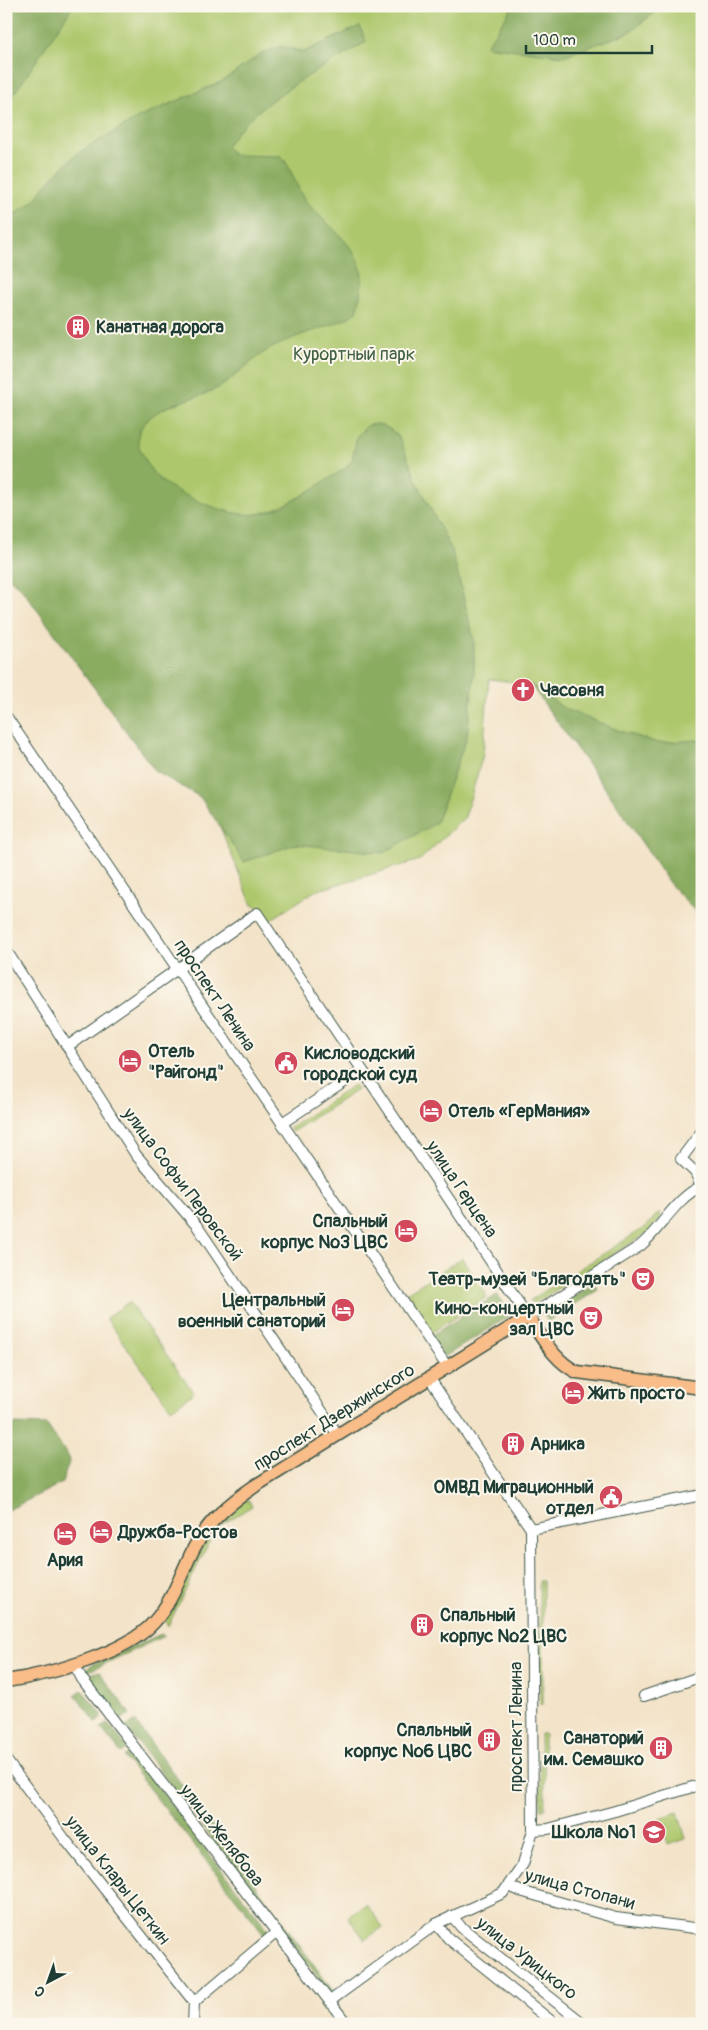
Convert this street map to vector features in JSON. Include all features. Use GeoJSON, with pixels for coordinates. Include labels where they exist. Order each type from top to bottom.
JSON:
{"type":"FeatureCollection","features":[{"type":"Feature","properties":{"kind":"main road","name":"проспект Дзержинского"},"geometry":{"type":"LineString","coordinates":[[6,1681],[33,1676],[74,1664],[124,1644],[146,1630],[163,1610],[194,1548],[214,1519],[242,1495],[528,1317]]}},
{"type":"Feature","properties":{"kind":"main road","name":"улица Герцена"},"geometry":{"type":"LineString","coordinates":[[528,1317],[555,1356],[565,1366],[577,1372],[702,1388]]}},
{"type":"Feature","properties":{"kind":"street","name":"проспект Ленина"},"geometry":{"type":"LineString","coordinates":[[6,716],[448,1368]]}},
{"type":"Feature","properties":{"kind":"street","name":"улица Герцена"},"geometry":{"type":"LineString","coordinates":[[178,969],[257,913],[361,1071],[528,1317]]}},
{"type":"Feature","properties":{"kind":"street","name":"улица Софьи Перовской"},"geometry":{"type":"LineString","coordinates":[[6,950],[136,1155],[197,1226],[338,1435]]}},
{"type":"Feature","properties":{"kind":"street"},"geometry":{"type":"LineString","coordinates":[[68,1046],[178,969]]}},
{"type":"Feature","properties":{"kind":"street"},"geometry":{"type":"LineString","coordinates":[[282,1123],[361,1071]]}},
{"type":"Feature","properties":{"kind":"street"},"geometry":{"type":"LineString","coordinates":[[702,1131],[681,1159],[695,1172],[702,1186]]}},
{"type":"Feature","properties":{"kind":"street","name":"проспект Дзержинского"},"geometry":{"type":"LineString","coordinates":[[528,1317],[640,1246],[654,1235],[688,1194],[702,1186]]}},
{"type":"Feature","properties":{"kind":"street"},"geometry":{"type":"LineString","coordinates":[[430,1379],[530,1529],[702,1495]]}},
{"type":"Feature","properties":{"kind":"street","name":"проспект Ленина"},"geometry":{"type":"LineString","coordinates":[[330,2001],[436,1924],[495,1898],[509,1886],[523,1864],[533,1830],[530,1529]]}},
{"type":"Feature","properties":{"kind":"street","name":"улица Желябова"},"geometry":{"type":"LineString","coordinates":[[74,1664],[82,1679],[347,2024]]}},
{"type":"Feature","properties":{"kind":"street"},"geometry":{"type":"LineString","coordinates":[[644,1696],[702,1676]]}},
{"type":"Feature","properties":{"kind":"street","name":"улица Клары Цеткин"},"geometry":{"type":"LineString","coordinates":[[6,1760],[64,1838],[194,2002]]}},
{"type":"Feature","properties":{"kind":"street"},"geometry":{"type":"LineString","coordinates":[[533,1830],[548,1829],[596,1816],[702,1784]]}},
{"type":"Feature","properties":{"kind":"street","name":"улица Стопани"},"geometry":{"type":"LineString","coordinates":[[509,1886],[520,1891],[616,1918],[702,1928]]}},
{"type":"Feature","properties":{"kind":"street","name":"улица Урицкого"},"geometry":{"type":"LineString","coordinates":[[452,1916],[460,1927],[584,2024]]}},
{"type":"Feature","properties":{"kind":"street","name":"улица Урицкого"},"geometry":{"type":"LineString","coordinates":[[436,1924],[449,1939],[551,2021]]}},
{"type":"Feature","properties":{"kind":"street"},"geometry":{"type":"LineString","coordinates":[[193,2024],[194,2002],[277,1932]]}},
{"type":"Feature","properties":{"kind":"green space","name":"Курортный парк"},"geometry":{"type":"Polygon","coordinates":[[[6,6],[702,6],[702,918],[670,884],[608,792],[530,684],[489,679],[483,755],[465,817],[420,860],[315,891],[267,922],[259,908],[252,905],[196,768],[6,546],[6,6]]]}},
{"type":"Feature","properties":{"kind":"green space"},"geometry":{"type":"Polygon","coordinates":[[[6,6],[73,6],[6,106],[6,6]]]}},
{"type":"Feature","properties":{"kind":"green space"},"geometry":{"type":"Polygon","coordinates":[[[513,6],[663,6],[628,33],[563,56],[486,46],[513,6]]]}},
{"type":"Feature","properties":{"kind":"green space"},"geometry":{"type":"Polygon","coordinates":[[[360,26],[366,42],[270,101],[238,131],[226,147],[234,155],[281,156],[285,161],[305,200],[348,244],[355,254],[360,265],[362,277],[357,312],[341,321],[274,347],[213,391],[179,402],[158,412],[141,428],[138,434],[139,444],[146,462],[154,474],[173,489],[222,510],[234,513],[256,514],[279,508],[346,468],[352,460],[357,436],[368,425],[379,424],[390,429],[399,437],[417,482],[452,551],[474,640],[474,676],[467,736],[436,823],[383,853],[295,844],[244,862],[200,797],[155,771],[21,588],[6,575],[6,219],[33,202],[48,182],[79,152],[140,117],[223,81],[259,55],[280,46],[304,52],[360,26]]]}},
{"type":"Feature","properties":{"kind":"green space"},"geometry":{"type":"Polygon","coordinates":[[[530,684],[565,709],[623,732],[658,743],[697,740],[702,742],[702,918],[670,884],[608,792],[530,684]]]}},
{"type":"Feature","properties":{"kind":"green space"},"geometry":{"type":"Polygon","coordinates":[[[354,1085],[357,1090],[292,1132],[290,1128],[354,1085]]]}},
{"type":"Feature","properties":{"kind":"green space"},"geometry":{"type":"Polygon","coordinates":[[[659,1212],[660,1219],[650,1231],[535,1303],[529,1301],[647,1226],[659,1212]]]}},
{"type":"Feature","properties":{"kind":"green space"},"geometry":{"type":"Polygon","coordinates":[[[462,1258],[487,1297],[429,1334],[403,1295],[462,1258]]]}},
{"type":"Feature","properties":{"kind":"green space"},"geometry":{"type":"Polygon","coordinates":[[[594,1284],[598,1290],[548,1321],[544,1315],[594,1284]]]}},
{"type":"Feature","properties":{"kind":"green space"},"geometry":{"type":"Polygon","coordinates":[[[497,1295],[509,1312],[508,1317],[444,1357],[430,1336],[497,1295]]]}},
{"type":"Feature","properties":{"kind":"green space"},"geometry":{"type":"Polygon","coordinates":[[[129,1302],[194,1393],[171,1409],[106,1318],[129,1302]]]}},
{"type":"Feature","properties":{"kind":"green space"},"geometry":{"type":"Polygon","coordinates":[[[14,1424],[47,1425],[70,1459],[62,1483],[6,1511],[6,1428],[14,1424]]]}},
{"type":"Feature","properties":{"kind":"green space"},"geometry":{"type":"Polygon","coordinates":[[[248,1499],[252,1506],[216,1528],[168,1626],[165,1620],[205,1541],[225,1515],[248,1499]]]}},
{"type":"Feature","properties":{"kind":"green space"},"geometry":{"type":"Polygon","coordinates":[[[539,1581],[543,1581],[543,1705],[540,1705],[539,1581]]]}},
{"type":"Feature","properties":{"kind":"green space"},"geometry":{"type":"Polygon","coordinates":[[[161,1634],[164,1636],[85,1673],[91,1665],[161,1634]]]}},
{"type":"Feature","properties":{"kind":"green space"},"geometry":{"type":"Polygon","coordinates":[[[99,1671],[130,1714],[120,1720],[86,1676],[99,1671]]]}},
{"type":"Feature","properties":{"kind":"green space"},"geometry":{"type":"Polygon","coordinates":[[[82,1690],[103,1716],[96,1722],[75,1695],[82,1690]]]}},
{"type":"Feature","properties":{"kind":"green space"},"geometry":{"type":"Polygon","coordinates":[[[135,1721],[334,1992],[329,1991],[126,1727],[135,1721]]]}},
{"type":"Feature","properties":{"kind":"green space"},"geometry":{"type":"Polygon","coordinates":[[[108,1723],[127,1748],[121,1753],[101,1728],[108,1723]]]}},
{"type":"Feature","properties":{"kind":"green space"},"geometry":{"type":"Polygon","coordinates":[[[540,1734],[544,1734],[545,1809],[541,1809],[540,1734]]]}},
{"type":"Feature","properties":{"kind":"green space"},"geometry":{"type":"Polygon","coordinates":[[[131,1752],[269,1931],[264,1934],[124,1757],[131,1752]]]}},
{"type":"Feature","properties":{"kind":"green space"},"geometry":{"type":"Polygon","coordinates":[[[678,1812],[686,1839],[668,1845],[660,1818],[678,1812]]]}},
{"type":"Feature","properties":{"kind":"green space"},"geometry":{"type":"Polygon","coordinates":[[[366,1904],[383,1927],[365,1940],[348,1917],[366,1904]]]}},
{"type":"Feature","properties":{"kind":"place","name":"Канатная дорога"},"geometry":{"type":"Point","coordinates":[78,327]}},
{"type":"Feature","properties":{"kind":"place","name":"Часовня"},"geometry":{"type":"Point","coordinates":[523,690]}},
{"type":"Feature","properties":{"kind":"place","name":"Отель \"Райгонд\""},"geometry":{"type":"Point","coordinates":[130,1061]}},
{"type":"Feature","properties":{"kind":"place","name":"Кисловодский городской суд"},"geometry":{"type":"Point","coordinates":[286,1063]}},
{"type":"Feature","properties":{"kind":"place","name":"Отель «ГерМания»"},"geometry":{"type":"Point","coordinates":[431,1111]}},
{"type":"Feature","properties":{"kind":"place","name":"Спальный корпус №3 ЦВС"},"geometry":{"type":"Point","coordinates":[406,1231]}},
{"type":"Feature","properties":{"kind":"place","name":"Театр-музей \"Благодать\""},"geometry":{"type":"Point","coordinates":[643,1279]}},
{"type":"Feature","properties":{"kind":"place","name":"Центральный военный санаторий"},"geometry":{"type":"Point","coordinates":[343,1310]}},
{"type":"Feature","properties":{"kind":"place","name":"Кино-концертный зал ЦВС"},"geometry":{"type":"Point","coordinates":[591,1318]}},
{"type":"Feature","properties":{"kind":"place","name":"Жить просто"},"geometry":{"type":"Point","coordinates":[573,1393]}},
{"type":"Feature","properties":{"kind":"place","name":"Арника"},"geometry":{"type":"Point","coordinates":[513,1444]}},
{"type":"Feature","properties":{"kind":"place","name":"ОМВД Миграционный отдел"},"geometry":{"type":"Point","coordinates":[611,1497]}},
{"type":"Feature","properties":{"kind":"place","name":"Дружба-Ростов"},"geometry":{"type":"Point","coordinates":[101,1532]}},
{"type":"Feature","properties":{"kind":"place","name":"Ария"},"geometry":{"type":"Point","coordinates":[65,1534]}},
{"type":"Feature","properties":{"kind":"place","name":"Спальный корпус №2 ЦВС"},"geometry":{"type":"Point","coordinates":[422,1625]}},
{"type":"Feature","properties":{"kind":"place","name":"Спальный корпус №6 ЦВС"},"geometry":{"type":"Point","coordinates":[489,1740]}},
{"type":"Feature","properties":{"kind":"place","name":"Санаторий им. Семашко"},"geometry":{"type":"Point","coordinates":[661,1748]}},
{"type":"Feature","properties":{"kind":"place","name":"Школа №1"},"geometry":{"type":"Point","coordinates":[654,1832]}}]}
